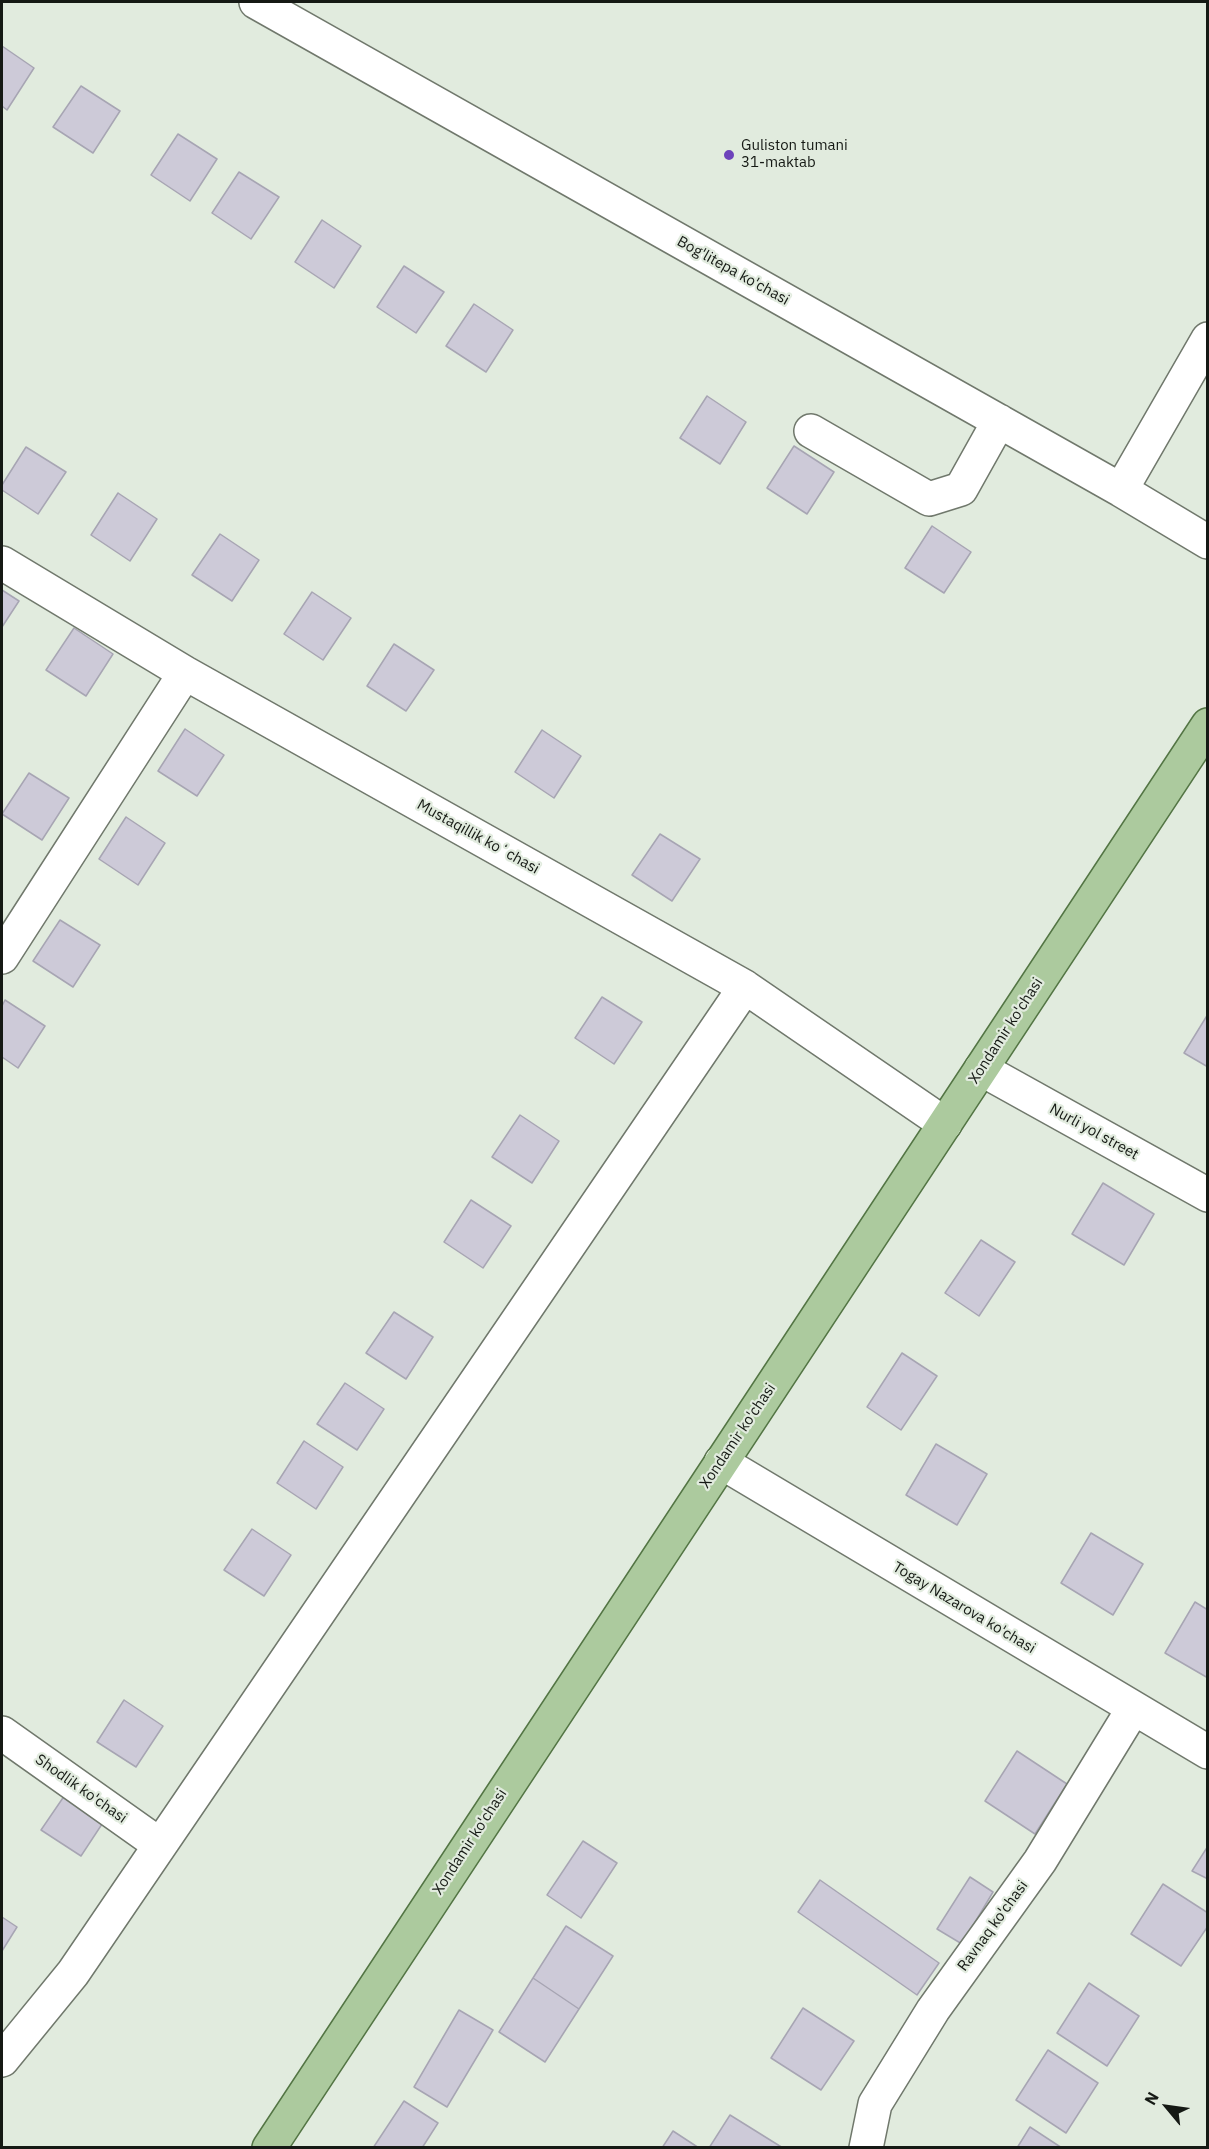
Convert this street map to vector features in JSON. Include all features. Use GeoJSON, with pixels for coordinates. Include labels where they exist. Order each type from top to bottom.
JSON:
{"type":"FeatureCollection","features":[{"type":"Feature","properties":{"kind":"main road","name":"Xondamir ko'chasi"},"geometry":{"type":"LineString","coordinates":[[269,2148],[1208,725]]}},
{"type":"Feature","properties":{"kind":"street","name":"Bog'litepa ko'chasi"},"geometry":{"type":"LineString","coordinates":[[256,2],[1121,490],[1208,542]]}},
{"type":"Feature","properties":{"kind":"street"},"geometry":{"type":"LineString","coordinates":[[1121,490],[1208,339]]}},
{"type":"Feature","properties":{"kind":"street"},"geometry":{"type":"LineString","coordinates":[[811,431],[930,499],[961,489],[999,421]]}},
{"type":"Feature","properties":{"kind":"street","name":"Mustaqillik koʻchasi"},"geometry":{"type":"LineString","coordinates":[[2,563],[185,673],[745,987],[945,1124]]}},
{"type":"Feature","properties":{"kind":"street"},"geometry":{"type":"LineString","coordinates":[[2,957],[185,673]]}},
{"type":"Feature","properties":{"kind":"street"},"geometry":{"type":"LineString","coordinates":[[2,2060],[73,1973],[745,987]]}},
{"type":"Feature","properties":{"kind":"street","name":"Nurli yol street"},"geometry":{"type":"LineString","coordinates":[[981,1069],[1208,1195]]}},
{"type":"Feature","properties":{"kind":"street","name":"Togay Nazarova ko'chasi"},"geometry":{"type":"LineString","coordinates":[[721,1462],[1208,1752]]}},
{"type":"Feature","properties":{"kind":"street","name":"Ravnaq ko'chasi"},"geometry":{"type":"LineString","coordinates":[[866,2148],[875,2104],[880,2095],[933,2010],[1040,1862],[1133,1709]]}},
{"type":"Feature","properties":{"kind":"street","name":"Shodlik ko'chasi"},"geometry":{"type":"LineString","coordinates":[[2,1733],[160,1845]]}},
{"type":"Feature","properties":{"kind":"building"},"geometry":{"type":"Polygon","coordinates":[[[2,46],[34,68],[7,110],[2,106],[2,46]]]}},
{"type":"Feature","properties":{"kind":"building"},"geometry":{"type":"Polygon","coordinates":[[[81,86],[120,111],[93,153],[53,127],[81,86]]]}},
{"type":"Feature","properties":{"kind":"building"},"geometry":{"type":"Polygon","coordinates":[[[178,134],[217,159],[190,201],[151,175],[178,134]]]}},
{"type":"Feature","properties":{"kind":"building"},"geometry":{"type":"Polygon","coordinates":[[[239,172],[279,197],[251,239],[212,213],[239,172]]]}},
{"type":"Feature","properties":{"kind":"building"},"geometry":{"type":"Polygon","coordinates":[[[322,220],[361,246],[334,288],[295,262],[322,220]]]}},
{"type":"Feature","properties":{"kind":"building"},"geometry":{"type":"Polygon","coordinates":[[[404,266],[444,292],[416,333],[377,307],[404,266]]]}},
{"type":"Feature","properties":{"kind":"building"},"geometry":{"type":"Polygon","coordinates":[[[474,304],[513,330],[486,372],[446,346],[474,304]]]}},
{"type":"Feature","properties":{"kind":"building"},"geometry":{"type":"Polygon","coordinates":[[[707,396],[746,422],[720,464],[680,438],[707,396]]]}},
{"type":"Feature","properties":{"kind":"building"},"geometry":{"type":"Polygon","coordinates":[[[794,446],[834,472],[807,514],[767,488],[794,446]]]}},
{"type":"Feature","properties":{"kind":"building"},"geometry":{"type":"Polygon","coordinates":[[[26,447],[66,472],[38,514],[2,490],[2,485],[26,447]]]}},
{"type":"Feature","properties":{"kind":"building"},"geometry":{"type":"Polygon","coordinates":[[[118,493],[157,519],[130,561],[91,535],[118,493]]]}},
{"type":"Feature","properties":{"kind":"building"},"geometry":{"type":"Polygon","coordinates":[[[932,526],[971,552],[944,593],[905,568],[932,526]]]}},
{"type":"Feature","properties":{"kind":"building"},"geometry":{"type":"Polygon","coordinates":[[[220,534],[259,560],[232,601],[192,575],[220,534]]]}},
{"type":"Feature","properties":{"kind":"building"},"geometry":{"type":"Polygon","coordinates":[[[2,590],[19,601],[2,627],[2,590]]]}},
{"type":"Feature","properties":{"kind":"building"},"geometry":{"type":"Polygon","coordinates":[[[312,592],[351,618],[323,660],[284,634],[312,592]]]}},
{"type":"Feature","properties":{"kind":"building"},"geometry":{"type":"Polygon","coordinates":[[[74,628],[113,654],[86,696],[46,670],[74,628]]]}},
{"type":"Feature","properties":{"kind":"building"},"geometry":{"type":"Polygon","coordinates":[[[394,644],[434,670],[406,711],[367,686],[394,644]]]}},
{"type":"Feature","properties":{"kind":"building"},"geometry":{"type":"Polygon","coordinates":[[[185,729],[224,755],[197,796],[158,771],[185,729]]]}},
{"type":"Feature","properties":{"kind":"building"},"geometry":{"type":"Polygon","coordinates":[[[542,730],[581,756],[554,798],[515,772],[542,730]]]}},
{"type":"Feature","properties":{"kind":"building"},"geometry":{"type":"Polygon","coordinates":[[[29,773],[69,798],[42,840],[2,814],[29,773]]]}},
{"type":"Feature","properties":{"kind":"building"},"geometry":{"type":"Polygon","coordinates":[[[126,817],[165,843],[138,885],[99,859],[126,817]]]}},
{"type":"Feature","properties":{"kind":"building"},"geometry":{"type":"Polygon","coordinates":[[[660,834],[700,859],[672,901],[632,875],[660,834]]]}},
{"type":"Feature","properties":{"kind":"building"},"geometry":{"type":"Polygon","coordinates":[[[60,920],[100,945],[73,987],[33,961],[60,920]]]}},
{"type":"Feature","properties":{"kind":"building"},"geometry":{"type":"Polygon","coordinates":[[[602,997],[642,1022],[614,1064],[575,1038],[602,997]]]}},
{"type":"Feature","properties":{"kind":"building"},"geometry":{"type":"Polygon","coordinates":[[[5,1000],[45,1026],[18,1068],[2,1057],[2,1006],[5,1000]]]}},
{"type":"Feature","properties":{"kind":"building"},"geometry":{"type":"Polygon","coordinates":[[[1208,1014],[1208,1067],[1184,1053],[1208,1014]]]}},
{"type":"Feature","properties":{"kind":"building"},"geometry":{"type":"Polygon","coordinates":[[[520,1115],[559,1141],[532,1183],[492,1157],[520,1115]]]}},
{"type":"Feature","properties":{"kind":"building"},"geometry":{"type":"Polygon","coordinates":[[[1103,1183],[1154,1214],[1124,1265],[1072,1234],[1103,1183]]]}},
{"type":"Feature","properties":{"kind":"building"},"geometry":{"type":"Polygon","coordinates":[[[471,1200],[511,1226],[483,1268],[444,1242],[471,1200]]]}},
{"type":"Feature","properties":{"kind":"building"},"geometry":{"type":"Polygon","coordinates":[[[981,1240],[1015,1262],[979,1316],[945,1293],[981,1240]]]}},
{"type":"Feature","properties":{"kind":"building"},"geometry":{"type":"Polygon","coordinates":[[[394,1312],[433,1337],[406,1379],[366,1353],[394,1312]]]}},
{"type":"Feature","properties":{"kind":"building"},"geometry":{"type":"Polygon","coordinates":[[[902,1353],[937,1376],[901,1430],[867,1407],[902,1353]]]}},
{"type":"Feature","properties":{"kind":"building"},"geometry":{"type":"Polygon","coordinates":[[[345,1383],[384,1409],[357,1450],[317,1424],[345,1383]]]}},
{"type":"Feature","properties":{"kind":"building"},"geometry":{"type":"Polygon","coordinates":[[[304,1441],[343,1467],[316,1509],[277,1483],[304,1441]]]}},
{"type":"Feature","properties":{"kind":"building"},"geometry":{"type":"Polygon","coordinates":[[[936,1444],[987,1474],[957,1525],[906,1495],[936,1444]]]}},
{"type":"Feature","properties":{"kind":"building"},"geometry":{"type":"Polygon","coordinates":[[[252,1529],[291,1555],[264,1596],[224,1570],[252,1529]]]}},
{"type":"Feature","properties":{"kind":"building"},"geometry":{"type":"Polygon","coordinates":[[[1091,1533],[1143,1564],[1113,1615],[1061,1583],[1091,1533]]]}},
{"type":"Feature","properties":{"kind":"building"},"geometry":{"type":"Polygon","coordinates":[[[1195,1602],[1208,1610],[1208,1678],[1165,1653],[1195,1602]]]}},
{"type":"Feature","properties":{"kind":"building"},"geometry":{"type":"Polygon","coordinates":[[[124,1700],[163,1726],[136,1767],[97,1742],[124,1700]]]}},
{"type":"Feature","properties":{"kind":"building"},"geometry":{"type":"Polygon","coordinates":[[[1017,1751],[1067,1784],[1035,1834],[985,1801],[1017,1751]]]}},
{"type":"Feature","properties":{"kind":"building"},"geometry":{"type":"Polygon","coordinates":[[[69,1789],[108,1815],[81,1856],[41,1830],[69,1789]]]}},
{"type":"Feature","properties":{"kind":"building"},"geometry":{"type":"Polygon","coordinates":[[[583,1841],[617,1863],[581,1918],[547,1895],[583,1841]]]}},
{"type":"Feature","properties":{"kind":"building"},"geometry":{"type":"Polygon","coordinates":[[[1208,1846],[1208,1879],[1192,1871],[1208,1846]]]}},
{"type":"Feature","properties":{"kind":"building"},"geometry":{"type":"Polygon","coordinates":[[[970,1877],[993,1892],[962,1944],[937,1929],[970,1877]]]}},
{"type":"Feature","properties":{"kind":"building"},"geometry":{"type":"Polygon","coordinates":[[[820,1880],[939,1963],[917,1995],[798,1912],[820,1880]]]}},
{"type":"Feature","properties":{"kind":"building"},"geometry":{"type":"Polygon","coordinates":[[[1163,1884],[1208,1913],[1208,1926],[1181,1966],[1131,1934],[1163,1884]]]}},
{"type":"Feature","properties":{"kind":"building"},"geometry":{"type":"Polygon","coordinates":[[[2,1917],[17,1927],[2,1951],[2,1917]]]}},
{"type":"Feature","properties":{"kind":"building"},"geometry":{"type":"Polygon","coordinates":[[[566,1926],[613,1956],[579,2009],[533,1978],[566,1926]]]}},
{"type":"Feature","properties":{"kind":"building"},"geometry":{"type":"Polygon","coordinates":[[[533,1978],[579,2009],[545,2062],[499,2032],[533,1978]]]}},
{"type":"Feature","properties":{"kind":"building"},"geometry":{"type":"Polygon","coordinates":[[[1089,1983],[1139,2016],[1107,2066],[1057,2033],[1089,1983]]]}},
{"type":"Feature","properties":{"kind":"building"},"geometry":{"type":"Polygon","coordinates":[[[803,2008],[854,2041],[821,2090],[771,2058],[803,2008]]]}},
{"type":"Feature","properties":{"kind":"building"},"geometry":{"type":"Polygon","coordinates":[[[459,2010],[493,2030],[447,2107],[414,2087],[459,2010]]]}},
{"type":"Feature","properties":{"kind":"building"},"geometry":{"type":"Polygon","coordinates":[[[1048,2050],[1098,2083],[1066,2133],[1016,2100],[1048,2050]]]}},
{"type":"Feature","properties":{"kind":"building"},"geometry":{"type":"Polygon","coordinates":[[[404,2101],[438,2123],[422,2148],[373,2148],[404,2101]]]}},
{"type":"Feature","properties":{"kind":"building"},"geometry":{"type":"Polygon","coordinates":[[[730,2115],[783,2148],[709,2148],[730,2115]]]}},
{"type":"Feature","properties":{"kind":"building"},"geometry":{"type":"Polygon","coordinates":[[[1030,2127],[1062,2148],[1017,2148],[1030,2127]]]}},
{"type":"Feature","properties":{"kind":"building"},"geometry":{"type":"Polygon","coordinates":[[[673,2131],[699,2148],[662,2148],[673,2131]]]}},
{"type":"Feature","properties":{"kind":"place","name":"Guliston tumani 31-maktab"},"geometry":{"type":"Point","coordinates":[729,155]}}]}
